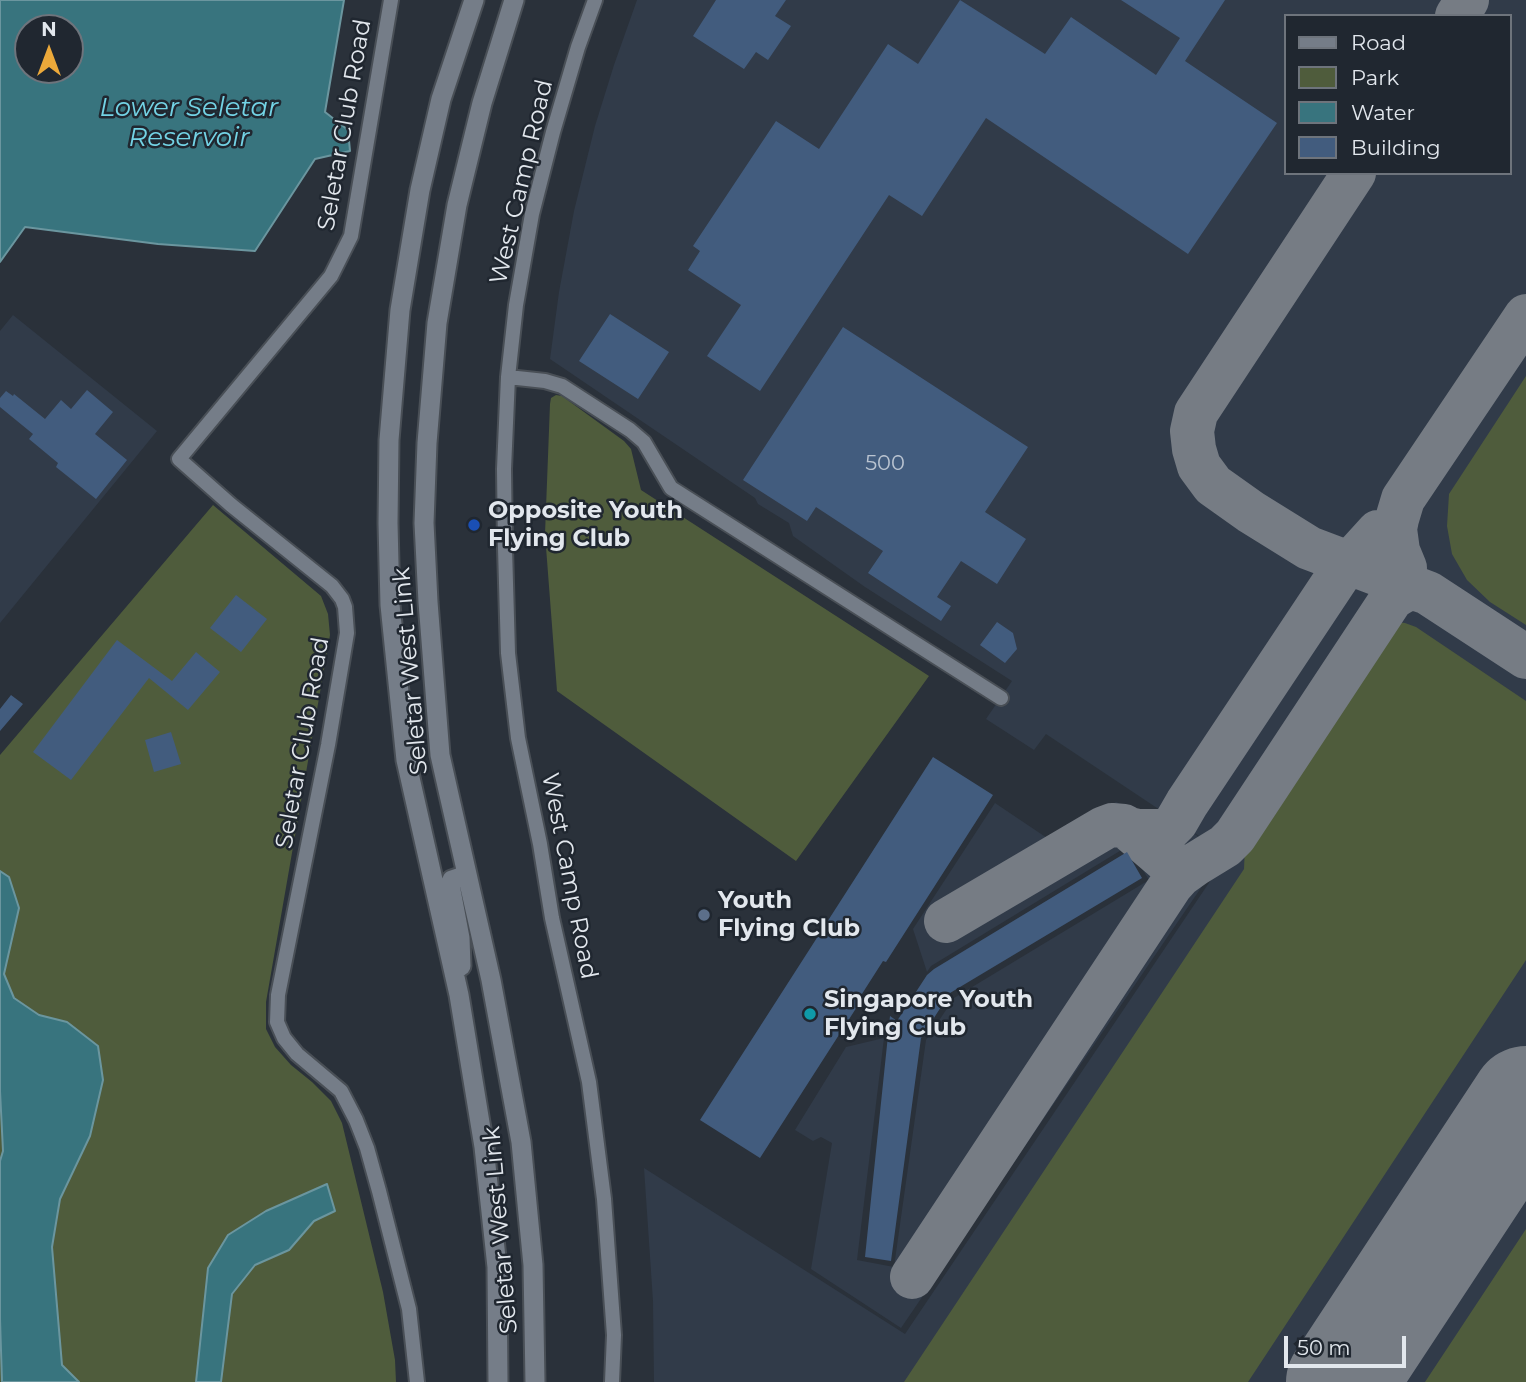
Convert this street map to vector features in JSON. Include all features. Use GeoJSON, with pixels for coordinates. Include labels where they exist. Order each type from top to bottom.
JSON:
{"type":"FeatureCollection","features":[{"type":"Feature","properties":{"kind":"main road","name":"Seletar West Link"},"geometry":{"type":"LineString","coordinates":[[474,0],[441,99],[420,190],[400,310],[390,440],[388,523],[390,605],[406,760],[459,995],[484,1147],[497,1267],[498,1382]]}},
{"type":"Feature","properties":{"kind":"main road","name":"Seletar West Link"},"geometry":{"type":"LineString","coordinates":[[514,0],[482,103],[457,205],[437,323],[427,443],[424,536],[440,755],[491,980],[521,1142],[533,1265],[535,1382]]}},
{"type":"Feature","properties":{"kind":"main road"},"geometry":{"type":"LineString","coordinates":[[459,995],[460,938],[450,886],[452,880],[467,876]]}},
{"type":"Feature","properties":{"kind":"street","name":"Seletar Club Road"},"geometry":{"type":"LineString","coordinates":[[391,0],[351,236],[331,276],[179,459],[231,505],[332,586],[345,607],[347,633],[328,745],[278,995],[277,1022],[284,1038],[297,1054],[341,1091],[356,1119],[373,1170],[409,1309],[416,1382]]}},
{"type":"Feature","properties":{"kind":"street","name":"West Camp Road"},"geometry":{"type":"LineString","coordinates":[[595,0],[553,132],[533,214],[516,305],[508,377],[504,469],[511,682],[518,738],[552,918],[589,1082],[604,1199],[614,1335],[612,1382]]}},
{"type":"Feature","properties":{"kind":"street"},"geometry":{"type":"LineString","coordinates":[[508,377],[545,381],[562,386],[618,422],[644,442],[671,488],[1001,698]]}},
{"type":"Feature","properties":{"kind":"shaded area"},"geometry":{"type":"Polygon","coordinates":[[[637,0],[1526,0],[1526,1382],[654,1382],[653,1301],[644,1168],[905,1334],[1225,859],[1223,852],[1046,734],[1034,750],[986,719],[1012,681],[865,587],[793,536],[789,523],[758,504],[755,498],[550,359],[574,211],[595,126],[637,0]]]}},
{"type":"Feature","properties":{"kind":"shaded area"},"geometry":{"type":"Polygon","coordinates":[[[13,315],[157,431],[0,623],[0,331],[13,315]]]}},
{"type":"Feature","properties":{"kind":"shaded area"},"geometry":{"type":"Polygon","coordinates":[[[1116,802],[1145,815],[1161,811],[1221,852],[1222,857],[901,1328],[811,1269],[832,1143],[821,1137],[813,1141],[795,1130],[846,1047],[884,1038],[857,1260],[894,1267],[926,1040],[954,998],[1149,880],[1128,846],[931,966],[927,972],[913,929],[995,803],[1050,840],[1116,802]]]}},
{"type":"Feature","properties":{"kind":"green space"},"geometry":{"type":"Polygon","coordinates":[[[1526,376],[1526,625],[1490,602],[1467,580],[1452,554],[1447,526],[1449,494],[1526,376]]]}},
{"type":"Feature","properties":{"kind":"green space"},"geometry":{"type":"Polygon","coordinates":[[[562,396],[624,441],[631,449],[641,490],[929,676],[796,861],[557,691],[545,534],[550,404],[551,398],[562,396]]]}},
{"type":"Feature","properties":{"kind":"green space"},"geometry":{"type":"Polygon","coordinates":[[[213,505],[321,596],[328,614],[330,635],[266,1002],[266,1029],[275,1047],[291,1065],[331,1101],[342,1123],[383,1292],[395,1360],[396,1382],[0,1382],[0,755],[213,505]]]}},
{"type":"Feature","properties":{"kind":"green space"},"geometry":{"type":"Polygon","coordinates":[[[1395,622],[1416,627],[1526,701],[1526,960],[1248,1382],[904,1382],[1244,869],[1245,845],[1385,630],[1395,622]]]}},
{"type":"Feature","properties":{"kind":"green space"},"geometry":{"type":"Polygon","coordinates":[[[1526,1229],[1526,1382],[1425,1382],[1526,1229]]]}},
{"type":"Feature","properties":{"kind":"water","name":"Lower Seletar Reservoir"},"geometry":{"type":"Polygon","coordinates":[[[0,0],[344,0],[325,112],[348,130],[350,151],[315,159],[255,251],[158,244],[25,227],[0,262],[0,0]]]}},
{"type":"Feature","properties":{"kind":"water"},"geometry":{"type":"Polygon","coordinates":[[[0,871],[9,877],[19,908],[4,974],[14,998],[39,1015],[67,1022],[98,1046],[103,1080],[90,1136],[60,1199],[52,1247],[62,1365],[79,1382],[2,1382],[0,871]]]}},
{"type":"Feature","properties":{"kind":"water"},"geometry":{"type":"Polygon","coordinates":[[[327,1184],[335,1211],[314,1221],[289,1250],[255,1265],[232,1294],[221,1382],[196,1382],[208,1268],[228,1235],[266,1211],[327,1184]]]}},
{"type":"Feature","properties":{"kind":"building"},"geometry":{"type":"Polygon","coordinates":[[[716,0],[786,0],[775,16],[791,26],[768,60],[756,52],[744,69],[693,36],[716,0]]]}},
{"type":"Feature","properties":{"kind":"building"},"geometry":{"type":"Polygon","coordinates":[[[960,0],[1045,54],[1071,17],[1156,75],[1180,38],[1121,0],[1225,0],[1185,61],[1277,123],[1188,254],[986,118],[922,216],[889,195],[760,391],[707,356],[741,305],[688,270],[700,251],[693,246],[776,121],[819,149],[888,44],[918,64],[960,0]]]}},
{"type":"Feature","properties":{"kind":"building"},"geometry":{"type":"Polygon","coordinates":[[[610,314],[669,352],[638,399],[579,361],[610,314]]]}},
{"type":"Feature","properties":{"kind":"building"},"geometry":{"type":"Polygon","coordinates":[[[843,327],[1028,447],[985,512],[1026,539],[997,584],[961,561],[937,597],[951,606],[941,621],[868,573],[883,551],[816,507],[807,521],[743,480],[843,327]]]}},
{"type":"Feature","properties":{"kind":"building"},"geometry":{"type":"Polygon","coordinates":[[[87,390],[113,412],[95,434],[127,460],[96,499],[56,467],[58,463],[29,439],[33,434],[0,407],[0,398],[6,391],[13,396],[14,394],[45,419],[61,400],[71,409],[87,390]]]}},
{"type":"Feature","properties":{"kind":"building"},"geometry":{"type":"Polygon","coordinates":[[[236,595],[267,619],[241,652],[210,628],[236,595]]]}},
{"type":"Feature","properties":{"kind":"building"},"geometry":{"type":"Polygon","coordinates":[[[997,622],[1013,633],[1017,649],[1005,663],[980,645],[997,622]]]}},
{"type":"Feature","properties":{"kind":"building"},"geometry":{"type":"Polygon","coordinates":[[[117,640],[172,681],[196,652],[220,672],[188,710],[149,678],[71,780],[33,752],[117,640]]]}},
{"type":"Feature","properties":{"kind":"building"},"geometry":{"type":"Polygon","coordinates":[[[11,695],[23,704],[0,731],[0,709],[11,695]]]}},
{"type":"Feature","properties":{"kind":"building"},"geometry":{"type":"Polygon","coordinates":[[[171,732],[181,764],[154,772],[145,740],[171,732]]]}},
{"type":"Feature","properties":{"kind":"building","name":"Singapore Youth Flying Club"},"geometry":{"type":"Polygon","coordinates":[[[933,757],[993,795],[886,962],[883,961],[860,997],[862,999],[760,1158],[700,1120],[933,757]]]}},
{"type":"Feature","properties":{"kind":"building"},"geometry":{"type":"Polygon","coordinates":[[[1127,852],[1142,878],[950,993],[921,1038],[891,1261],[865,1257],[890,1016],[897,1021],[927,975],[934,969],[1127,852]]]}},
{"type":"Feature","properties":{"kind":"taxiway"},"geometry":{"type":"LineString","coordinates":[[1458,14],[1467,0]]}},
{"type":"Feature","properties":{"kind":"taxiway"},"geometry":{"type":"LineString","coordinates":[[1353,175],[1196,413],[1192,431],[1199,466],[1213,485],[1309,548],[1428,593],[1526,657]]}},
{"type":"Feature","properties":{"kind":"taxiway"},"geometry":{"type":"LineString","coordinates":[[1405,568],[1398,551],[1395,529],[1403,499],[1526,316]]}},
{"type":"Feature","properties":{"kind":"taxiway"},"geometry":{"type":"LineString","coordinates":[[1129,829],[1163,831],[1176,822],[1338,576],[1378,532]]}},
{"type":"Feature","properties":{"kind":"taxiway"},"geometry":{"type":"LineString","coordinates":[[946,921],[1112,825],[1129,829],[1171,865],[1181,868],[1194,865],[1225,846],[1235,836],[1392,598],[1407,589],[1428,593]]}},
{"type":"Feature","properties":{"kind":"taxiway"},"geometry":{"type":"LineString","coordinates":[[912,1277],[1171,885],[1194,865]]}},
{"type":"Feature","properties":{"kind":"runway"},"geometry":{"type":"LineString","coordinates":[[1341,1382],[1526,1101]]}},
{"type":"Feature","properties":{"kind":"place","name":"Opposite Youth Flying Club"},"geometry":{"type":"Point","coordinates":[474,525]}},
{"type":"Feature","properties":{"kind":"place","name":"Youth Flying Club"},"geometry":{"type":"Point","coordinates":[704,915]}},
{"type":"Feature","properties":{"kind":"place","name":"Singapore Youth Flying Club"},"geometry":{"type":"Point","coordinates":[810,1014]}}]}
